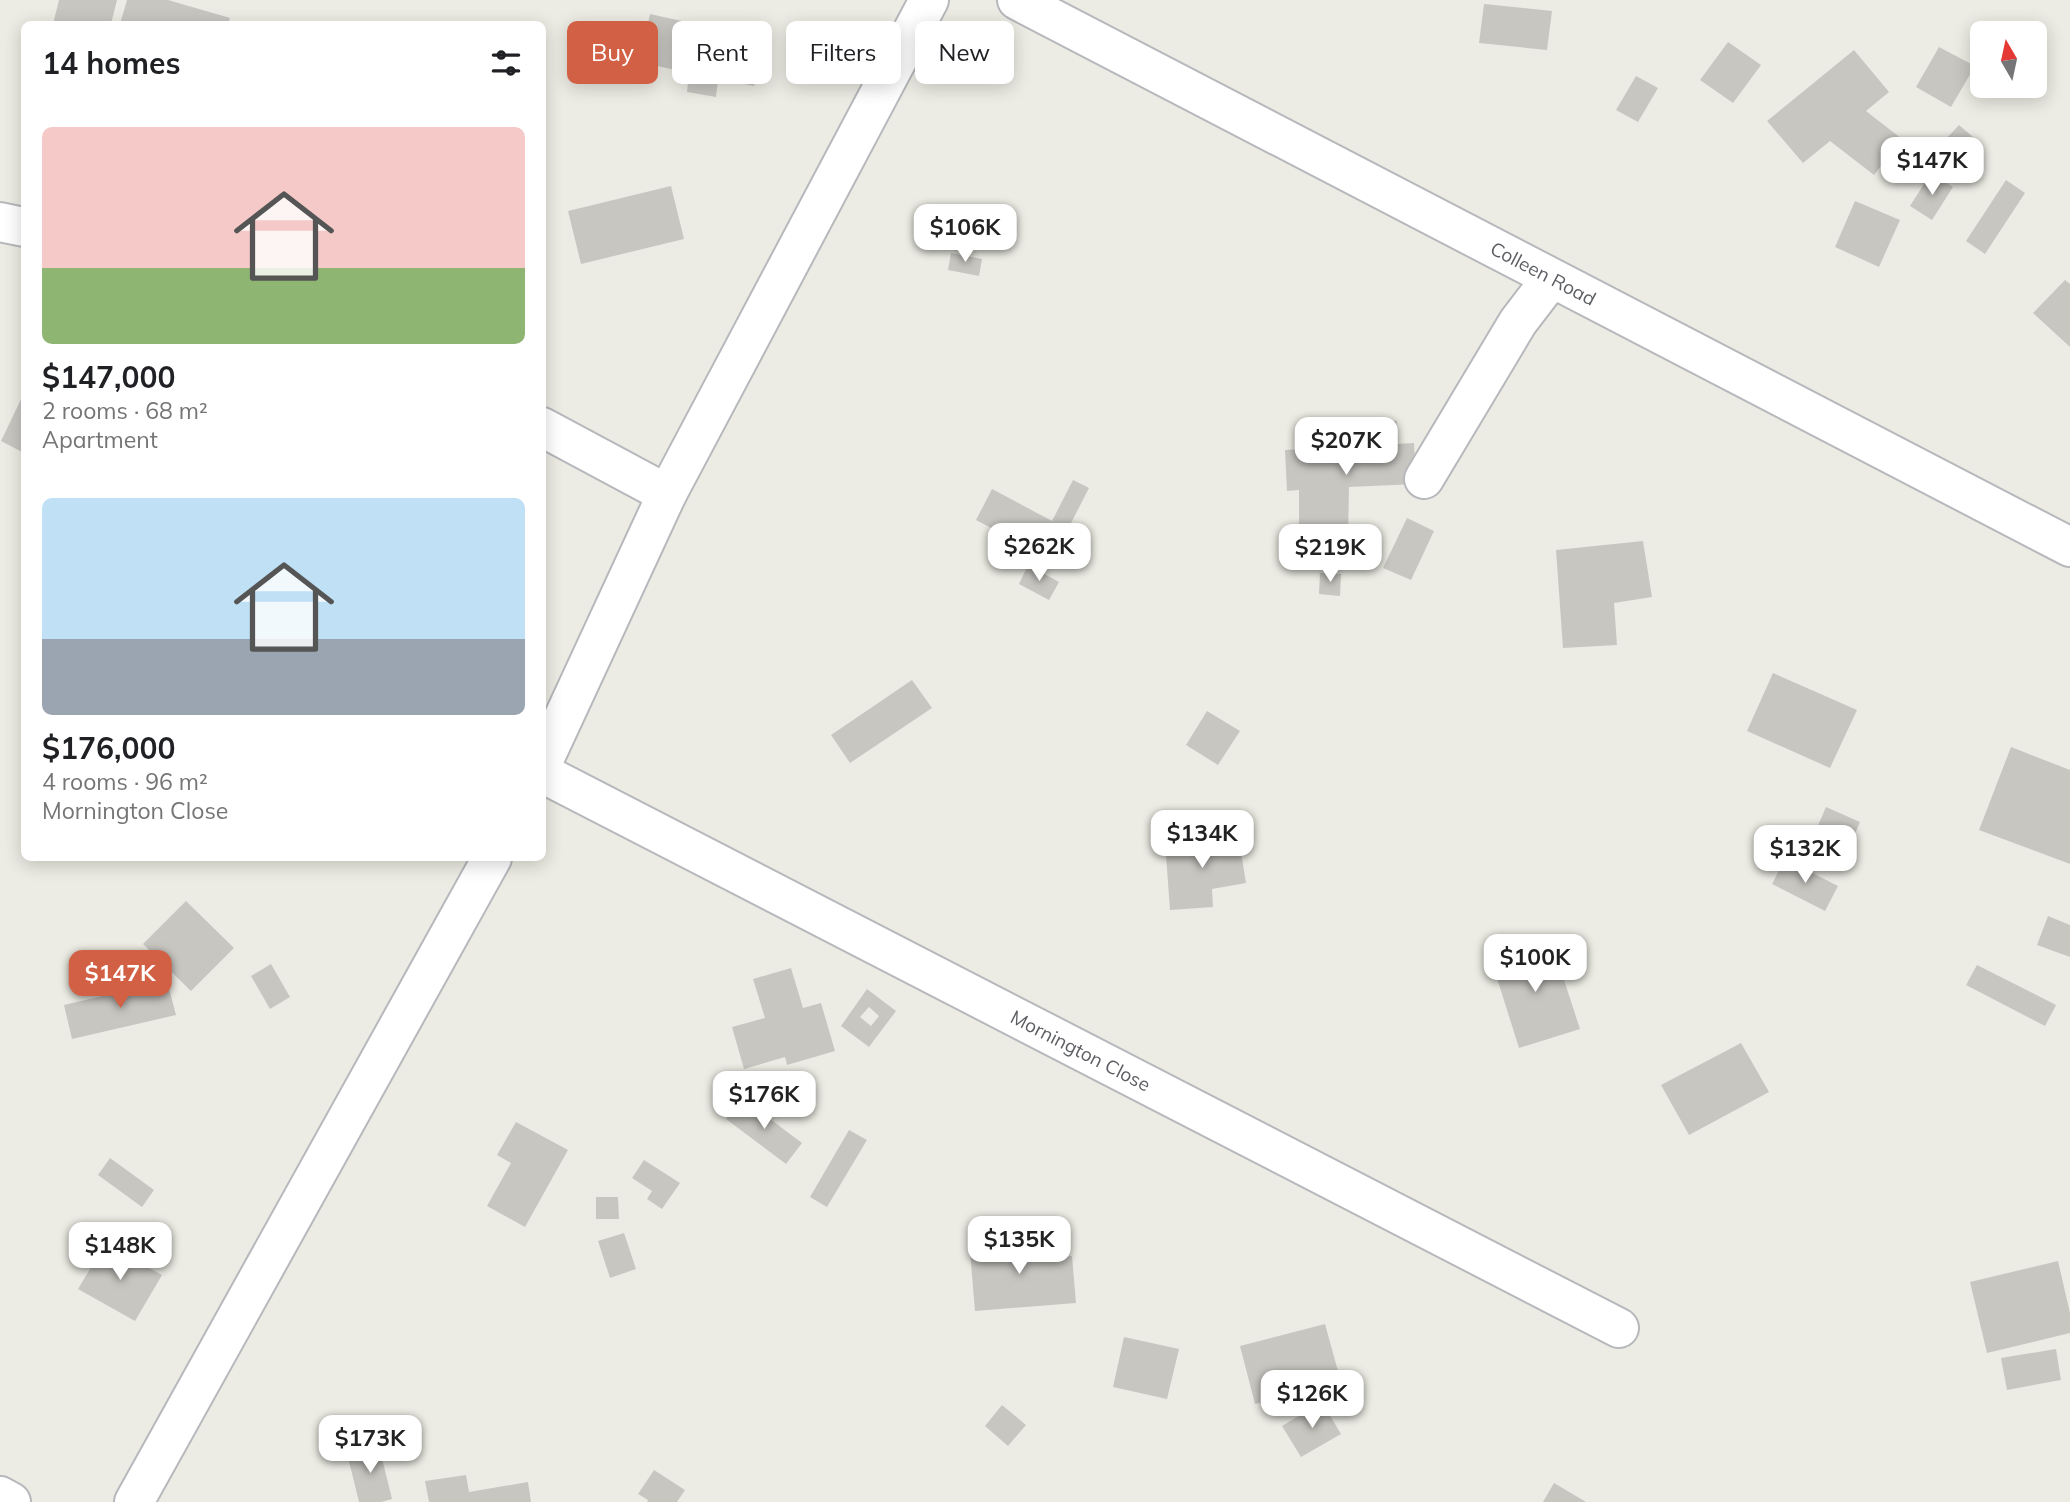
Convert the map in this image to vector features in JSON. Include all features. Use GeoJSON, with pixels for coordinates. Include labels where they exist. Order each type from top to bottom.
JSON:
{"type":"FeatureCollection","features":[{"type":"Feature","properties":{"kind":"street"},"geometry":{"type":"LineString","coordinates":[[546,755],[667,494],[929,0]]}},
{"type":"Feature","properties":{"kind":"street","name":"Colleen Road"},"geometry":{"type":"LineString","coordinates":[[1017,0],[2070,547]]}},
{"type":"Feature","properties":{"kind":"street"},"geometry":{"type":"LineString","coordinates":[[0,222],[21,226]]}},
{"type":"Feature","properties":{"kind":"street"},"geometry":{"type":"LineString","coordinates":[[1424,479],[1518,322],[1551,278]]}},
{"type":"Feature","properties":{"kind":"street"},"geometry":{"type":"LineString","coordinates":[[546,429],[667,494]]}},
{"type":"Feature","properties":{"kind":"street","name":"Mornington Close"},"geometry":{"type":"LineString","coordinates":[[546,775],[1619,1328]]}},
{"type":"Feature","properties":{"kind":"street"},"geometry":{"type":"LineString","coordinates":[[134,1502],[490,861]]}},
{"type":"Feature","properties":{"kind":"street"},"geometry":{"type":"LineString","coordinates":[[0,1496],[11,1502]]}},
{"type":"Feature","properties":{"kind":"building"},"geometry":{"type":"Polygon","coordinates":[[[59,0],[117,0],[112,21],[54,21],[59,0]]]}},
{"type":"Feature","properties":{"kind":"building"},"geometry":{"type":"Polygon","coordinates":[[[127,0],[168,0],[230,18],[229,21],[121,21],[127,0]]]}},
{"type":"Feature","properties":{"kind":"building"},"geometry":{"type":"Polygon","coordinates":[[[1484,4],[1552,11],[1547,50],[1479,43],[1484,4]]]}},
{"type":"Feature","properties":{"kind":"building"},"geometry":{"type":"Polygon","coordinates":[[[650,14],[682,21],[672,21],[672,69],[658,66],[658,21],[648,21],[650,14]]]}},
{"type":"Feature","properties":{"kind":"building"},"geometry":{"type":"Polygon","coordinates":[[[1728,42],[1761,65],[1733,103],[1700,80],[1728,42]]]}},
{"type":"Feature","properties":{"kind":"building"},"geometry":{"type":"Polygon","coordinates":[[[1939,47],[1970,63],[1970,75],[1951,107],[1916,87],[1939,47]]]}},
{"type":"Feature","properties":{"kind":"building"},"geometry":{"type":"Polygon","coordinates":[[[1854,50],[1889,92],[1866,111],[1902,139],[1874,175],[1830,141],[1803,163],[1767,121],[1854,50]]]}},
{"type":"Feature","properties":{"kind":"building"},"geometry":{"type":"Polygon","coordinates":[[[1636,76],[1658,88],[1638,122],[1616,110],[1636,76]]]}},
{"type":"Feature","properties":{"kind":"building"},"geometry":{"type":"Polygon","coordinates":[[[688,84],[717,84],[716,97],[687,92],[688,84]]]}},
{"type":"Feature","properties":{"kind":"building"},"geometry":{"type":"Polygon","coordinates":[[[1959,125],[1979,142],[1963,159],[1944,141],[1959,125]]]}},
{"type":"Feature","properties":{"kind":"building"},"geometry":{"type":"Polygon","coordinates":[[[1931,173],[1953,187],[1932,220],[1910,206],[1931,173]]]}},
{"type":"Feature","properties":{"kind":"building"},"geometry":{"type":"Polygon","coordinates":[[[2006,180],[2025,193],[1985,254],[1966,241],[2006,180]]]}},
{"type":"Feature","properties":{"kind":"building"},"geometry":{"type":"Polygon","coordinates":[[[671,186],[684,239],[581,264],[568,211],[671,186]]]}},
{"type":"Feature","properties":{"kind":"building"},"geometry":{"type":"Polygon","coordinates":[[[1855,201],[1900,220],[1879,267],[1835,247],[1855,201]]]}},
{"type":"Feature","properties":{"kind":"building"},"geometry":{"type":"Polygon","coordinates":[[[951,253],[982,259],[979,276],[948,270],[951,253]]]}},
{"type":"Feature","properties":{"kind":"building"},"geometry":{"type":"Polygon","coordinates":[[[2065,280],[2070,284],[2070,347],[2033,313],[2065,280]]]}},
{"type":"Feature","properties":{"kind":"building"},"geometry":{"type":"Polygon","coordinates":[[[21,399],[21,451],[1,441],[21,399]]]}},
{"type":"Feature","properties":{"kind":"building"},"geometry":{"type":"Polygon","coordinates":[[[1361,418],[1397,421],[1395,444],[1414,443],[1416,484],[1349,487],[1348,539],[1299,539],[1299,490],[1287,491],[1285,450],[1360,446],[1361,418]]]}},
{"type":"Feature","properties":{"kind":"building"},"geometry":{"type":"Polygon","coordinates":[[[1073,480],[1089,488],[1068,529],[1084,538],[1068,569],[976,520],[992,489],[1052,521],[1073,480]]]}},
{"type":"Feature","properties":{"kind":"building"},"geometry":{"type":"Polygon","coordinates":[[[1407,518],[1434,531],[1411,580],[1383,568],[1407,518]]]}},
{"type":"Feature","properties":{"kind":"building"},"geometry":{"type":"Polygon","coordinates":[[[1643,541],[1652,597],[1614,603],[1617,645],[1563,648],[1556,550],[1643,541]]]}},
{"type":"Feature","properties":{"kind":"building"},"geometry":{"type":"Polygon","coordinates":[[[1028,565],[1059,582],[1049,600],[1019,584],[1028,565]]]}},
{"type":"Feature","properties":{"kind":"building"},"geometry":{"type":"Polygon","coordinates":[[[1320,573],[1341,574],[1340,596],[1319,594],[1320,573]]]}},
{"type":"Feature","properties":{"kind":"building"},"geometry":{"type":"Polygon","coordinates":[[[1773,673],[1857,710],[1830,768],[1747,731],[1773,673]]]}},
{"type":"Feature","properties":{"kind":"building"},"geometry":{"type":"Polygon","coordinates":[[[912,680],[932,708],[850,763],[831,735],[912,680]]]}},
{"type":"Feature","properties":{"kind":"building"},"geometry":{"type":"Polygon","coordinates":[[[1207,711],[1240,731],[1218,765],[1186,745],[1207,711]]]}},
{"type":"Feature","properties":{"kind":"building"},"geometry":{"type":"Polygon","coordinates":[[[2011,747],[2070,770],[2070,864],[1979,830],[2011,747]]]}},
{"type":"Feature","properties":{"kind":"building"},"geometry":{"type":"Polygon","coordinates":[[[1826,807],[1860,822],[1847,852],[1813,837],[1826,807]]]}},
{"type":"Feature","properties":{"kind":"building"},"geometry":{"type":"Polygon","coordinates":[[[1238,834],[1246,883],[1212,889],[1213,907],[1170,910],[1165,842],[1238,834]]]}},
{"type":"Feature","properties":{"kind":"building"},"geometry":{"type":"Polygon","coordinates":[[[1785,859],[1838,886],[1825,911],[1772,884],[1785,859]]]}},
{"type":"Feature","properties":{"kind":"building"},"geometry":{"type":"Polygon","coordinates":[[[186,901],[234,948],[191,991],[143,944],[186,901]]]}},
{"type":"Feature","properties":{"kind":"building"},"geometry":{"type":"Polygon","coordinates":[[[2048,916],[2070,925],[2070,957],[2037,945],[2048,916]]]}},
{"type":"Feature","properties":{"kind":"building"},"geometry":{"type":"Polygon","coordinates":[[[1551,940],[1580,1029],[1519,1048],[1491,959],[1551,940]]]}},
{"type":"Feature","properties":{"kind":"building"},"geometry":{"type":"Polygon","coordinates":[[[271,964],[290,997],[270,1009],[251,976],[271,964]]]}},
{"type":"Feature","properties":{"kind":"building"},"geometry":{"type":"Polygon","coordinates":[[[1977,965],[2056,1005],[2045,1026],[1966,985],[1977,965]]]}},
{"type":"Feature","properties":{"kind":"building"},"geometry":{"type":"Polygon","coordinates":[[[791,968],[803,1008],[821,1003],[835,1051],[787,1065],[785,1057],[744,1069],[732,1027],[765,1018],[753,979],[791,968]]]}},
{"type":"Feature","properties":{"kind":"building"},"geometry":{"type":"Polygon","coordinates":[[[167,981],[176,1015],[72,1039],[64,1005],[167,981]]]}},
{"type":"Feature","properties":{"kind":"building"},"geometry":{"type":"Polygon","coordinates":[[[867,989],[896,1011],[869,1047],[841,1026],[867,989]],[[869,1007],[860,1017],[871,1026],[879,1016],[869,1007]]]}},
{"type":"Feature","properties":{"kind":"building"},"geometry":{"type":"Polygon","coordinates":[[[1741,1043],[1769,1092],[1689,1135],[1661,1085],[1741,1043]]]}},
{"type":"Feature","properties":{"kind":"building"},"geometry":{"type":"Polygon","coordinates":[[[742,1098],[802,1143],[786,1164],[726,1119],[742,1098]]]}},
{"type":"Feature","properties":{"kind":"building"},"geometry":{"type":"Polygon","coordinates":[[[516,1122],[568,1150],[525,1227],[487,1206],[511,1163],[497,1155],[516,1122]]]}},
{"type":"Feature","properties":{"kind":"building"},"geometry":{"type":"Polygon","coordinates":[[[849,1130],[867,1140],[827,1207],[810,1197],[849,1130]]]}},
{"type":"Feature","properties":{"kind":"building"},"geometry":{"type":"Polygon","coordinates":[[[110,1158],[154,1190],[142,1207],[98,1175],[110,1158]]]}},
{"type":"Feature","properties":{"kind":"building"},"geometry":{"type":"Polygon","coordinates":[[[644,1160],[680,1183],[662,1209],[647,1199],[652,1191],[632,1178],[644,1160]]]}},
{"type":"Feature","properties":{"kind":"building"},"geometry":{"type":"Polygon","coordinates":[[[596,1197],[618,1197],[619,1219],[596,1219],[596,1197]]]}},
{"type":"Feature","properties":{"kind":"building"},"geometry":{"type":"Polygon","coordinates":[[[624,1233],[636,1269],[610,1278],[598,1241],[624,1233]]]}},
{"type":"Feature","properties":{"kind":"building"},"geometry":{"type":"Polygon","coordinates":[[[1004,1237],[1007,1266],[1006,1242],[1041,1240],[1043,1259],[1072,1256],[1076,1303],[975,1311],[969,1240],[1004,1237]]]}},
{"type":"Feature","properties":{"kind":"building"},"geometry":{"type":"Polygon","coordinates":[[[105,1244],[162,1275],[135,1321],[78,1289],[105,1244]]]}},
{"type":"Feature","properties":{"kind":"building"},"geometry":{"type":"Polygon","coordinates":[[[2058,1261],[2070,1313],[2070,1333],[1987,1353],[1970,1282],[2058,1261]]]}},
{"type":"Feature","properties":{"kind":"building"},"geometry":{"type":"Polygon","coordinates":[[[1325,1324],[1341,1382],[1255,1404],[1240,1346],[1325,1324]]]}},
{"type":"Feature","properties":{"kind":"building"},"geometry":{"type":"Polygon","coordinates":[[[1124,1337],[1179,1349],[1167,1399],[1113,1387],[1124,1337]]]}},
{"type":"Feature","properties":{"kind":"building"},"geometry":{"type":"Polygon","coordinates":[[[2056,1349],[2061,1380],[2007,1390],[2001,1358],[2056,1349]]]}},
{"type":"Feature","properties":{"kind":"building"},"geometry":{"type":"Polygon","coordinates":[[[1322,1402],[1341,1434],[1301,1457],[1282,1426],[1322,1402]]]}},
{"type":"Feature","properties":{"kind":"building"},"geometry":{"type":"Polygon","coordinates":[[[1002,1405],[1026,1425],[1008,1446],[985,1426],[1002,1405]]]}},
{"type":"Feature","properties":{"kind":"building"},"geometry":{"type":"Polygon","coordinates":[[[379,1446],[392,1499],[359,1502],[347,1453],[379,1446]]]}},
{"type":"Feature","properties":{"kind":"building"},"geometry":{"type":"Polygon","coordinates":[[[654,1470],[685,1490],[677,1502],[647,1502],[648,1500],[638,1494],[654,1470]]]}},
{"type":"Feature","properties":{"kind":"building"},"geometry":{"type":"Polygon","coordinates":[[[466,1475],[469,1492],[528,1482],[531,1502],[429,1502],[425,1481],[466,1475]]]}},
{"type":"Feature","properties":{"kind":"building"},"geometry":{"type":"Polygon","coordinates":[[[1554,1483],[1586,1502],[1543,1502],[1554,1483]]]}}]}
